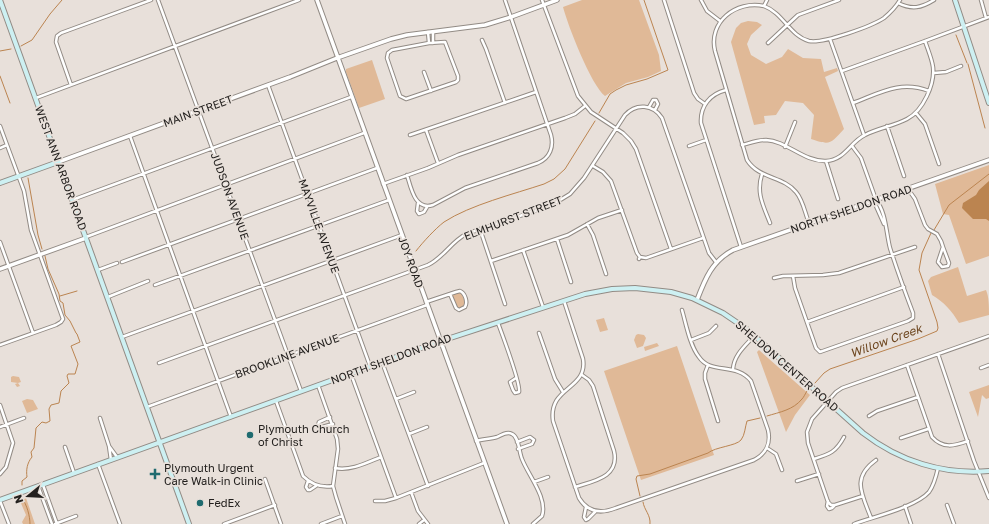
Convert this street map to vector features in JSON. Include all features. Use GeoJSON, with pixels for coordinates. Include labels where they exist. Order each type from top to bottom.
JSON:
{"type":"FeatureCollection","features":[{"type":"Feature","properties":{"kind":"main road","name":"WEST ANN ARBOR ROAD"},"geometry":{"type":"LineString","coordinates":[[0,0],[147,408]]}},
{"type":"Feature","properties":{"kind":"main road"},"geometry":{"type":"LineString","coordinates":[[955,0],[989,103]]}},
{"type":"Feature","properties":{"kind":"main road"},"geometry":{"type":"LineString","coordinates":[[0,183],[58,162]]}},
{"type":"Feature","properties":{"kind":"main road","name":"NORTH SHELDON ROAD"},"geometry":{"type":"LineString","coordinates":[[0,500],[370,366],[543,307],[595,291],[626,288]]}},
{"type":"Feature","properties":{"kind":"main road","name":"SHELDON CENTER ROAD"},"geometry":{"type":"LineString","coordinates":[[626,288],[662,290],[679,294],[697,300],[723,313],[754,336],[863,433],[880,445],[909,460],[938,468],[957,471],[989,471]]}},
{"type":"Feature","properties":{"kind":"main road"},"geometry":{"type":"LineString","coordinates":[[147,408],[189,524]]}},
{"type":"Feature","properties":{"kind":"street"},"geometry":{"type":"LineString","coordinates":[[71,85],[56,42],[56,37],[61,33],[151,0]]}},
{"type":"Feature","properties":{"kind":"street","name":"JUDSON AVENUE"},"geometry":{"type":"LineString","coordinates":[[158,0],[301,391]]}},
{"type":"Feature","properties":{"kind":"street"},"geometry":{"type":"LineString","coordinates":[[36,98],[299,0]]}},
{"type":"Feature","properties":{"kind":"street","name":"JOY ROAD"},"geometry":{"type":"LineString","coordinates":[[317,0],[507,524]]}},
{"type":"Feature","properties":{"kind":"street"},"geometry":{"type":"LineString","coordinates":[[418,203],[427,207],[433,205],[465,188],[542,161],[549,154],[552,145],[552,138],[548,124],[505,0]]}},
{"type":"Feature","properties":{"kind":"street"},"geometry":{"type":"LineString","coordinates":[[542,0],[574,88],[585,106],[593,114],[629,139],[638,152],[671,249]]}},
{"type":"Feature","properties":{"kind":"street","name":"MAIN STREET"},"geometry":{"type":"LineString","coordinates":[[58,162],[393,38],[485,25],[557,0]]}},
{"type":"Feature","properties":{"kind":"street"},"geometry":{"type":"LineString","coordinates":[[664,0],[694,93],[698,99],[705,104]]}},
{"type":"Feature","properties":{"kind":"street"},"geometry":{"type":"LineString","coordinates":[[701,0],[707,11],[720,21]]}},
{"type":"Feature","properties":{"kind":"street"},"geometry":{"type":"LineString","coordinates":[[764,6],[767,0]]}},
{"type":"Feature","properties":{"kind":"street"},"geometry":{"type":"LineString","coordinates":[[768,42],[802,13],[839,0]]}},
{"type":"Feature","properties":{"kind":"street"},"geometry":{"type":"LineString","coordinates":[[809,223],[800,198],[795,190],[790,186],[762,174],[749,162],[742,145],[714,44],[715,32],[720,21],[728,11],[738,6],[750,4],[764,6],[774,12],[798,36],[807,40],[818,42],[879,21],[889,14],[899,2],[906,6],[918,7],[925,6],[934,0]]}},
{"type":"Feature","properties":{"kind":"street"},"geometry":{"type":"LineString","coordinates":[[842,71],[988,17],[981,0]]}},
{"type":"Feature","properties":{"kind":"street"},"geometry":{"type":"LineString","coordinates":[[428,32],[429,43]]}},
{"type":"Feature","properties":{"kind":"street"},"geometry":{"type":"LineString","coordinates":[[433,32],[433,43]]}},
{"type":"Feature","properties":{"kind":"street"},"geometry":{"type":"LineString","coordinates":[[830,39],[864,135]]}},
{"type":"Feature","properties":{"kind":"street"},"geometry":{"type":"LineString","coordinates":[[482,40],[505,103]]}},
{"type":"Feature","properties":{"kind":"street"},"geometry":{"type":"LineString","coordinates":[[742,145],[765,140],[785,146],[814,159],[826,161],[839,157],[864,135],[907,119],[916,113],[923,104],[929,91],[934,73],[925,41]]}},
{"type":"Feature","properties":{"kind":"street"},"geometry":{"type":"LineString","coordinates":[[445,42],[458,76],[458,80],[431,91],[406,99],[403,98],[400,96],[387,58],[388,53],[392,50],[433,43],[445,42]]}},
{"type":"Feature","properties":{"kind":"street"},"geometry":{"type":"LineString","coordinates":[[934,73],[944,72],[961,66]]}},
{"type":"Feature","properties":{"kind":"street"},"geometry":{"type":"LineString","coordinates":[[424,72],[431,91]]}},
{"type":"Feature","properties":{"kind":"street","name":"MAYVILLE AVENUE"},"geometry":{"type":"LineString","coordinates":[[268,85],[370,366]]}},
{"type":"Feature","properties":{"kind":"street"},"geometry":{"type":"LineString","coordinates":[[853,103],[902,86],[915,86],[929,91]]}},
{"type":"Feature","properties":{"kind":"street"},"geometry":{"type":"LineString","coordinates":[[726,90],[714,95],[705,104],[700,121],[741,247]]}},
{"type":"Feature","properties":{"kind":"street"},"geometry":{"type":"LineString","coordinates":[[410,135],[536,92]]}},
{"type":"Feature","properties":{"kind":"street"},"geometry":{"type":"LineString","coordinates":[[72,200],[351,97]]}},
{"type":"Feature","properties":{"kind":"street","name":"ELMHURST STREET"},"geometry":{"type":"LineString","coordinates":[[159,363],[414,270],[433,262],[458,239],[480,229],[561,201],[577,188],[629,111],[637,108],[649,107],[653,100],[656,100],[658,104],[655,110]]}},
{"type":"Feature","properties":{"kind":"street"},"geometry":{"type":"LineString","coordinates":[[383,184],[458,155],[571,116],[585,106]]}},
{"type":"Feature","properties":{"kind":"street"},"geometry":{"type":"LineString","coordinates":[[649,107],[661,116],[703,238],[709,253],[716,262],[705,280],[697,300]]}},
{"type":"Feature","properties":{"kind":"street"},"geometry":{"type":"LineString","coordinates":[[916,113],[925,124],[939,164]]}},
{"type":"Feature","properties":{"kind":"street"},"geometry":{"type":"LineString","coordinates":[[785,146],[795,122]]}},
{"type":"Feature","properties":{"kind":"street"},"geometry":{"type":"LineString","coordinates":[[0,126],[25,196],[31,230],[62,318],[61,322],[0,345]]}},
{"type":"Feature","properties":{"kind":"street"},"geometry":{"type":"LineString","coordinates":[[887,126],[904,176]]}},
{"type":"Feature","properties":{"kind":"street"},"geometry":{"type":"LineString","coordinates":[[426,130],[438,163]]}},
{"type":"Feature","properties":{"kind":"street"},"geometry":{"type":"LineString","coordinates":[[0,269],[296,160],[364,133]]}},
{"type":"Feature","properties":{"kind":"street"},"geometry":{"type":"LineString","coordinates":[[130,136],[231,417]]}},
{"type":"Feature","properties":{"kind":"street"},"geometry":{"type":"LineString","coordinates":[[689,146],[706,140]]}},
{"type":"Feature","properties":{"kind":"street"},"geometry":{"type":"LineString","coordinates":[[0,148],[7,145]]}},
{"type":"Feature","properties":{"kind":"street"},"geometry":{"type":"LineString","coordinates":[[793,276],[794,288],[816,348],[819,352],[823,352],[879,332],[913,318],[913,313],[884,224],[876,206],[876,200],[861,158],[852,146]]}},
{"type":"Feature","properties":{"kind":"street","name":"NORTH SHELDON ROAD"},"geometry":{"type":"LineString","coordinates":[[716,262],[730,252],[741,247],[989,160]]}},
{"type":"Feature","properties":{"kind":"street"},"geometry":{"type":"LineString","coordinates":[[826,161],[838,199]]}},
{"type":"Feature","properties":{"kind":"street"},"geometry":{"type":"LineString","coordinates":[[592,166],[603,172],[612,181],[639,258],[646,258],[703,238]]}},
{"type":"Feature","properties":{"kind":"street"},"geometry":{"type":"LineString","coordinates":[[122,262],[377,168]]}},
{"type":"Feature","properties":{"kind":"street"},"geometry":{"type":"LineString","coordinates":[[762,174],[760,195],[770,223]]}},
{"type":"Feature","properties":{"kind":"street"},"geometry":{"type":"LineString","coordinates":[[407,176],[418,203],[417,211],[419,214],[424,212],[427,207]]}},
{"type":"Feature","properties":{"kind":"street"},"geometry":{"type":"LineString","coordinates":[[908,189],[915,199],[925,225],[928,229],[938,235],[943,247],[949,263],[945,268],[942,268],[938,262],[939,255],[943,247]]}},
{"type":"Feature","properties":{"kind":"street"},"geometry":{"type":"LineString","coordinates":[[155,285],[389,200]]}},
{"type":"Feature","properties":{"kind":"street"},"geometry":{"type":"LineString","coordinates":[[491,261],[557,239],[572,233],[598,218],[622,210]]}},
{"type":"Feature","properties":{"kind":"street"},"geometry":{"type":"LineString","coordinates":[[587,224],[593,235],[606,274]]}},
{"type":"Feature","properties":{"kind":"street"},"geometry":{"type":"LineString","coordinates":[[480,229],[505,304]]}},
{"type":"Feature","properties":{"kind":"street"},"geometry":{"type":"LineString","coordinates":[[122,337],[402,235]]}},
{"type":"Feature","properties":{"kind":"street"},"geometry":{"type":"LineString","coordinates":[[557,239],[571,282]]}},
{"type":"Feature","properties":{"kind":"street"},"geometry":{"type":"LineString","coordinates":[[0,242],[34,333]]}},
{"type":"Feature","properties":{"kind":"street"},"geometry":{"type":"LineString","coordinates":[[774,278],[839,273],[915,247]]}},
{"type":"Feature","properties":{"kind":"street"},"geometry":{"type":"LineString","coordinates":[[523,250],[543,307]]}},
{"type":"Feature","properties":{"kind":"street"},"geometry":{"type":"LineString","coordinates":[[98,270],[117,264]]}},
{"type":"Feature","properties":{"kind":"street"},"geometry":{"type":"LineString","coordinates":[[108,297],[148,281]]}},
{"type":"Feature","properties":{"kind":"street"},"geometry":{"type":"LineString","coordinates":[[807,322],[904,287]]}},
{"type":"Feature","properties":{"kind":"street"},"geometry":{"type":"LineString","coordinates":[[462,291],[466,302],[465,307],[459,310],[456,308],[450,294],[462,291]]}},
{"type":"Feature","properties":{"kind":"street","name":"BROOKLINE AVENUE"},"geometry":{"type":"LineString","coordinates":[[147,408],[427,304],[450,294]]}},
{"type":"Feature","properties":{"kind":"street"},"geometry":{"type":"LineString","coordinates":[[564,300],[583,359],[584,368],[582,375],[563,392],[555,404],[553,418],[579,498],[586,507],[590,510],[596,511],[609,511],[754,460],[767,448],[769,438],[768,430],[753,386],[745,375],[733,369],[708,365],[698,357],[682,310]]}},
{"type":"Feature","properties":{"kind":"street"},"geometry":{"type":"LineString","coordinates":[[498,323],[520,390],[519,392],[515,392],[513,390],[510,382],[516,378]]}},
{"type":"Feature","properties":{"kind":"street"},"geometry":{"type":"LineString","coordinates":[[691,340],[710,333],[716,326]]}},
{"type":"Feature","properties":{"kind":"street"},"geometry":{"type":"LineString","coordinates":[[539,333],[555,379],[563,392]]}},
{"type":"Feature","properties":{"kind":"street"},"geometry":{"type":"LineString","coordinates":[[733,369],[737,356],[754,336]]}},
{"type":"Feature","properties":{"kind":"street"},"geometry":{"type":"LineString","coordinates":[[863,496],[833,505],[832,508],[827,506],[828,501],[807,440],[808,428],[812,419],[836,392],[842,388],[989,336]]}},
{"type":"Feature","properties":{"kind":"street"},"geometry":{"type":"LineString","coordinates":[[938,354],[989,498]]}},
{"type":"Feature","properties":{"kind":"street"},"geometry":{"type":"LineString","coordinates":[[382,362],[428,486]]}},
{"type":"Feature","properties":{"kind":"street"},"geometry":{"type":"LineString","coordinates":[[708,365],[705,373],[705,379],[718,421]]}},
{"type":"Feature","properties":{"kind":"street"},"geometry":{"type":"LineString","coordinates":[[907,365],[928,429],[934,439],[943,445],[953,446],[968,441]]}},
{"type":"Feature","properties":{"kind":"street"},"geometry":{"type":"LineString","coordinates":[[981,368],[989,365]]}},
{"type":"Feature","properties":{"kind":"street"},"geometry":{"type":"LineString","coordinates":[[351,373],[396,498]]}},
{"type":"Feature","properties":{"kind":"street"},"geometry":{"type":"LineString","coordinates":[[576,487],[606,476],[613,468],[615,459],[614,451],[592,386],[589,380],[582,375]]}},
{"type":"Feature","properties":{"kind":"street"},"geometry":{"type":"LineString","coordinates":[[318,386],[333,424],[338,444],[334,486],[345,524]]}},
{"type":"Feature","properties":{"kind":"street"},"geometry":{"type":"LineString","coordinates":[[396,399],[414,392]]}},
{"type":"Feature","properties":{"kind":"street"},"geometry":{"type":"LineString","coordinates":[[868,416],[918,397]]}},
{"type":"Feature","properties":{"kind":"street"},"geometry":{"type":"LineString","coordinates":[[276,401],[300,470],[308,481],[316,486],[334,486]]}},
{"type":"Feature","properties":{"kind":"street"},"geometry":{"type":"LineString","coordinates":[[0,405],[12,439],[12,447],[6,467],[0,474]]}},
{"type":"Feature","properties":{"kind":"street"},"geometry":{"type":"LineString","coordinates":[[330,417],[319,422],[318,425],[322,427],[333,424]]}},
{"type":"Feature","properties":{"kind":"street"},"geometry":{"type":"LineString","coordinates":[[0,427],[24,418]]}},
{"type":"Feature","properties":{"kind":"street"},"geometry":{"type":"LineString","coordinates":[[100,418],[109,446],[111,460]]}},
{"type":"Feature","properties":{"kind":"street"},"geometry":{"type":"LineString","coordinates":[[409,434],[427,427]]}},
{"type":"Feature","properties":{"kind":"street"},"geometry":{"type":"LineString","coordinates":[[902,438],[928,429]]}},
{"type":"Feature","properties":{"kind":"street"},"geometry":{"type":"LineString","coordinates":[[476,441],[509,433],[513,434],[523,462],[534,482],[543,509],[540,518],[533,524]]}},
{"type":"Feature","properties":{"kind":"street"},"geometry":{"type":"LineString","coordinates":[[814,460],[833,452],[839,446],[844,436]]}},
{"type":"Feature","properties":{"kind":"street"},"geometry":{"type":"LineString","coordinates":[[517,442],[530,437],[534,440],[532,444],[518,449]]}},
{"type":"Feature","properties":{"kind":"street"},"geometry":{"type":"LineString","coordinates":[[109,446],[117,457]]}},
{"type":"Feature","properties":{"kind":"street"},"geometry":{"type":"LineString","coordinates":[[65,447],[74,473]]}},
{"type":"Feature","properties":{"kind":"street"},"geometry":{"type":"LineString","coordinates":[[767,448],[776,454],[782,470]]}},
{"type":"Feature","properties":{"kind":"street"},"geometry":{"type":"LineString","coordinates":[[335,468],[350,468],[381,457]]}},
{"type":"Feature","properties":{"kind":"street"},"geometry":{"type":"LineString","coordinates":[[870,518],[860,487],[862,475],[868,466],[876,460]]}},
{"type":"Feature","properties":{"kind":"street"},"geometry":{"type":"LineString","coordinates":[[375,501],[385,501],[396,498],[484,463]]}},
{"type":"Feature","properties":{"kind":"street"},"geometry":{"type":"LineString","coordinates":[[98,464],[120,524]]}},
{"type":"Feature","properties":{"kind":"street"},"geometry":{"type":"LineString","coordinates":[[854,524],[919,500],[934,484],[938,468]]}},
{"type":"Feature","properties":{"kind":"street"},"geometry":{"type":"LineString","coordinates":[[797,481],[819,474]]}},
{"type":"Feature","properties":{"kind":"street"},"geometry":{"type":"LineString","coordinates":[[534,482],[548,477]]}},
{"type":"Feature","properties":{"kind":"street"},"geometry":{"type":"LineString","coordinates":[[265,479],[281,524]]}},
{"type":"Feature","properties":{"kind":"street"},"geometry":{"type":"LineString","coordinates":[[308,481],[306,487],[308,490],[316,486]]}},
{"type":"Feature","properties":{"kind":"street"},"geometry":{"type":"LineString","coordinates":[[40,485],[56,524],[76,516]]}},
{"type":"Feature","properties":{"kind":"street"},"geometry":{"type":"LineString","coordinates":[[40,485],[52,524]]}},
{"type":"Feature","properties":{"kind":"street"},"geometry":{"type":"LineString","coordinates":[[411,492],[418,511],[428,524]]}},
{"type":"Feature","properties":{"kind":"street"},"geometry":{"type":"LineString","coordinates":[[0,500],[9,524]]}},
{"type":"Feature","properties":{"kind":"street"},"geometry":{"type":"LineString","coordinates":[[828,501],[833,505]]}},
{"type":"Feature","properties":{"kind":"street"},"geometry":{"type":"LineString","coordinates":[[227,524],[275,505]]}},
{"type":"Feature","properties":{"kind":"street"},"geometry":{"type":"LineString","coordinates":[[947,505],[954,524]]}},
{"type":"Feature","properties":{"kind":"street"},"geometry":{"type":"LineString","coordinates":[[905,506],[911,524]]}},
{"type":"Feature","properties":{"kind":"street"},"geometry":{"type":"LineString","coordinates":[[586,507],[584,517],[586,520],[596,511]]}},
{"type":"Feature","properties":{"kind":"street"},"geometry":{"type":"LineString","coordinates":[[321,524],[342,516]]}},
{"type":"Feature","properties":{"kind":"street"},"geometry":{"type":"LineString","coordinates":[[419,524],[424,520]]}},
{"type":"Feature","properties":{"kind":"shaded area"},"geometry":{"type":"Polygon","coordinates":[[[582,0],[639,0],[659,55],[661,71],[648,77],[626,83],[605,96],[599,90],[587,68],[575,41],[563,7],[582,0]]]}},
{"type":"Feature","properties":{"kind":"shaded area"},"geometry":{"type":"Polygon","coordinates":[[[748,21],[757,22],[762,25],[751,35],[747,44],[751,55],[766,64],[782,57],[788,49],[803,58],[821,59],[824,72],[837,68],[838,71],[825,77],[844,129],[833,140],[827,143],[811,139],[814,115],[803,103],[785,101],[776,115],[764,116],[765,123],[754,125],[731,42],[736,28],[741,23],[748,21]]]}},
{"type":"Feature","properties":{"kind":"shaded area"},"geometry":{"type":"Polygon","coordinates":[[[372,60],[385,99],[359,108],[346,69],[372,60]]]}},
{"type":"Feature","properties":{"kind":"shaded area"},"geometry":{"type":"Polygon","coordinates":[[[989,165],[989,256],[966,264],[949,215],[943,214],[935,184],[989,165]]]}},
{"type":"Feature","properties":{"kind":"shaded area"},"geometry":{"type":"Polygon","coordinates":[[[989,181],[989,221],[986,219],[973,219],[962,208],[963,203],[976,195],[979,190],[989,181]]]}},
{"type":"Feature","properties":{"kind":"shaded area"},"geometry":{"type":"Polygon","coordinates":[[[958,267],[967,296],[986,290],[989,315],[959,323],[947,307],[932,295],[928,281],[931,277],[958,267]]]}},
{"type":"Feature","properties":{"kind":"shaded area"},"geometry":{"type":"Polygon","coordinates":[[[460,292],[465,303],[463,307],[458,308],[456,307],[452,295],[460,292]]]}},
{"type":"Feature","properties":{"kind":"shaded area"},"geometry":{"type":"Polygon","coordinates":[[[604,318],[608,330],[600,332],[596,320],[604,318]]]}},
{"type":"Feature","properties":{"kind":"shaded area"},"geometry":{"type":"Polygon","coordinates":[[[638,334],[644,335],[646,338],[643,346],[637,348],[634,340],[638,334]]]}},
{"type":"Feature","properties":{"kind":"shaded area"},"geometry":{"type":"Polygon","coordinates":[[[657,343],[659,346],[645,351],[644,347],[657,343]]]}},
{"type":"Feature","properties":{"kind":"shaded area"},"geometry":{"type":"Polygon","coordinates":[[[677,346],[714,455],[641,480],[604,371],[677,346]]]}},
{"type":"Feature","properties":{"kind":"shaded area"},"geometry":{"type":"Polygon","coordinates":[[[759,350],[810,395],[795,415],[786,432],[757,352],[759,350]]]}},
{"type":"Feature","properties":{"kind":"shaded area"},"geometry":{"type":"Polygon","coordinates":[[[11,377],[19,377],[21,382],[11,382],[11,377]]]}},
{"type":"Feature","properties":{"kind":"shaded area"},"geometry":{"type":"Polygon","coordinates":[[[18,383],[20,386],[17,387],[15,384],[18,383]]]}},
{"type":"Feature","properties":{"kind":"shaded area"},"geometry":{"type":"Polygon","coordinates":[[[989,385],[989,398],[986,399],[982,395],[978,417],[969,392],[989,385]]]}},
{"type":"Feature","properties":{"kind":"shaded area"},"geometry":{"type":"Polygon","coordinates":[[[27,399],[33,400],[38,409],[27,413],[22,401],[27,399]]]}},
{"type":"Feature","properties":{"kind":"shaded area"},"geometry":{"type":"Polygon","coordinates":[[[26,498],[35,524],[23,524],[22,522],[26,515],[20,501],[26,498]]]}},
{"type":"Feature","properties":{"kind":"waterway"},"geometry":{"type":"LineString","coordinates":[[21,46],[32,40],[62,0]]}},
{"type":"Feature","properties":{"kind":"waterway"},"geometry":{"type":"LineString","coordinates":[[599,113],[610,94],[616,90],[668,70],[644,0]]}},
{"type":"Feature","properties":{"kind":"waterway"},"geometry":{"type":"LineString","coordinates":[[956,35],[967,63]]}},
{"type":"Feature","properties":{"kind":"waterway"},"geometry":{"type":"LineString","coordinates":[[0,51],[11,49]]}},
{"type":"Feature","properties":{"kind":"waterway"},"geometry":{"type":"LineString","coordinates":[[968,64],[985,128]]}},
{"type":"Feature","properties":{"kind":"waterway"},"geometry":{"type":"LineString","coordinates":[[0,76],[10,103]]}},
{"type":"Feature","properties":{"kind":"waterway"},"geometry":{"type":"LineString","coordinates":[[416,251],[444,222],[466,210],[544,184],[554,179],[565,169],[595,121]]}},
{"type":"Feature","properties":{"kind":"waterway","name":"Willow Creek"},"geometry":{"type":"LineString","coordinates":[[934,230],[949,205],[989,174]]}},
{"type":"Feature","properties":{"kind":"waterway"},"geometry":{"type":"LineString","coordinates":[[28,178],[38,235],[42,249]]}},
{"type":"Feature","properties":{"kind":"waterway","name":"Willow Creek"},"geometry":{"type":"LineString","coordinates":[[815,383],[830,369],[937,331],[937,322],[919,270],[922,253],[931,233]]}},
{"type":"Feature","properties":{"kind":"waterway"},"geometry":{"type":"LineString","coordinates":[[22,485],[22,481],[27,477],[27,467],[32,457],[31,452],[34,448],[36,428],[42,422],[46,423],[50,421],[49,409],[51,405],[59,403],[61,391],[69,383],[67,376],[68,374],[75,374],[78,364],[71,346],[80,342],[70,321],[65,315],[63,303],[60,301],[59,294],[48,269],[45,256]]}},
{"type":"Feature","properties":{"kind":"waterway"},"geometry":{"type":"LineString","coordinates":[[60,296],[77,291]]}},
{"type":"Feature","properties":{"kind":"waterway","name":"Willow Creek"},"geometry":{"type":"LineString","coordinates":[[767,416],[795,406],[803,398],[807,391]]}},
{"type":"Feature","properties":{"kind":"waterway","name":"Willow Creek"},"geometry":{"type":"LineString","coordinates":[[640,496],[636,479],[637,476],[650,474],[708,453],[715,449],[738,442],[743,436],[747,421],[760,418]]}},
{"type":"Feature","properties":{"kind":"waterway"},"geometry":{"type":"LineString","coordinates":[[22,498],[28,511],[30,524]]}},
{"type":"Feature","properties":{"kind":"waterway","name":"Willow Creek"},"geometry":{"type":"LineString","coordinates":[[643,502],[650,524]]}},
{"type":"Feature","properties":{"kind":"place","name":"Plymouth Church of Christ"},"geometry":{"type":"Point","coordinates":[250,435]}},
{"type":"Feature","properties":{"kind":"place","name":"Plymouth Urgent Care Walk-in Clinic"},"geometry":{"type":"Point","coordinates":[155,474]}},
{"type":"Feature","properties":{"kind":"place","name":"FedEx"},"geometry":{"type":"Point","coordinates":[200,503]}}]}
